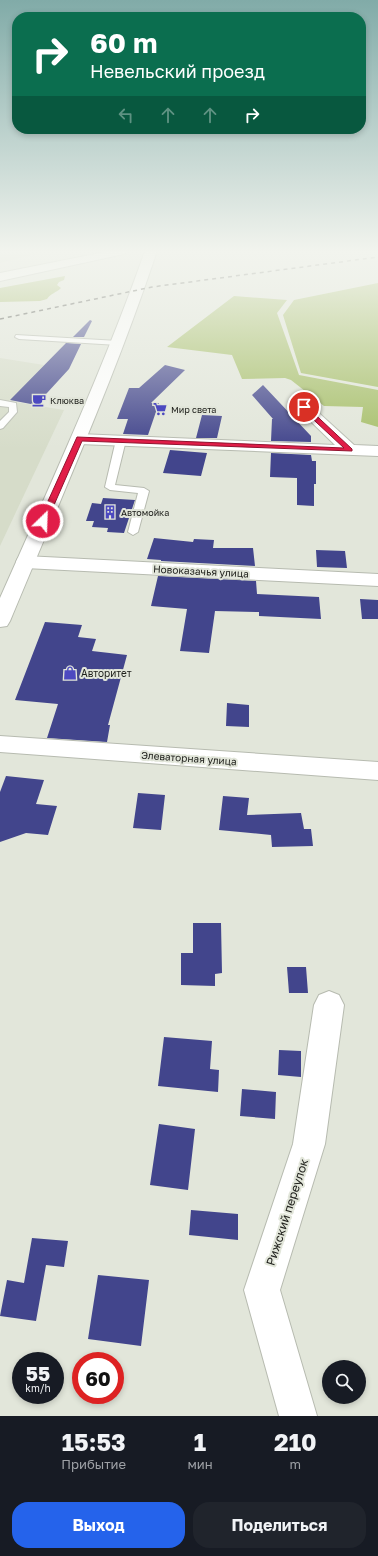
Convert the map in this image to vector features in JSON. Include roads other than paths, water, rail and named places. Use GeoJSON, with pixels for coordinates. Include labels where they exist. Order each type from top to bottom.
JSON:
{"type":"FeatureCollection","features":[{"type":"Feature","properties":{"kind":"street"},"geometry":{"type":"LineString","coordinates":[[0,621],[79,439],[128,317]]}},
{"type":"Feature","properties":{"kind":"street"},"geometry":{"type":"LineString","coordinates":[[304,407],[350,450]]}},
{"type":"Feature","properties":{"kind":"street"},"geometry":{"type":"LineString","coordinates":[[79,439],[378,451]]}},
{"type":"Feature","properties":{"kind":"street","name":"Новоказачья улица"},"geometry":{"type":"LineString","coordinates":[[25,562],[378,580]]}},
{"type":"Feature","properties":{"kind":"street","name":"Элеваторная улица"},"geometry":{"type":"LineString","coordinates":[[0,744],[378,771]]}},
{"type":"Feature","properties":{"kind":"street","name":"Рижский переулок"},"geometry":{"type":"LineString","coordinates":[[298,1416],[262,1290],[310,1144],[329,1005]]}},
{"type":"Feature","properties":{"kind":"lane"},"geometry":{"type":"LineString","coordinates":[[19,336],[118,343]]}},
{"type":"Feature","properties":{"kind":"lane"},"geometry":{"type":"LineString","coordinates":[[0,403],[13,405],[13,412],[0,426]]}},
{"type":"Feature","properties":{"kind":"lane"},"geometry":{"type":"LineString","coordinates":[[121,440],[110,487],[144,491],[133,532]]}},
{"type":"Feature","properties":{"kind":"railway"},"geometry":{"type":"LineString","coordinates":[[0,319],[9,317]]}},
{"type":"Feature","properties":{"kind":"place","name":"Клюква"},"geometry":{"type":"Point","coordinates":[39,400]}},
{"type":"Feature","properties":{"kind":"place","name":"Мир света"},"geometry":{"type":"Point","coordinates":[160,409]}},
{"type":"Feature","properties":{"kind":"place","name":"Автомойка"},"geometry":{"type":"Point","coordinates":[110,512]}},
{"type":"Feature","properties":{"kind":"place","name":"Авторитет"},"geometry":{"type":"Point","coordinates":[70,673]}}]}
